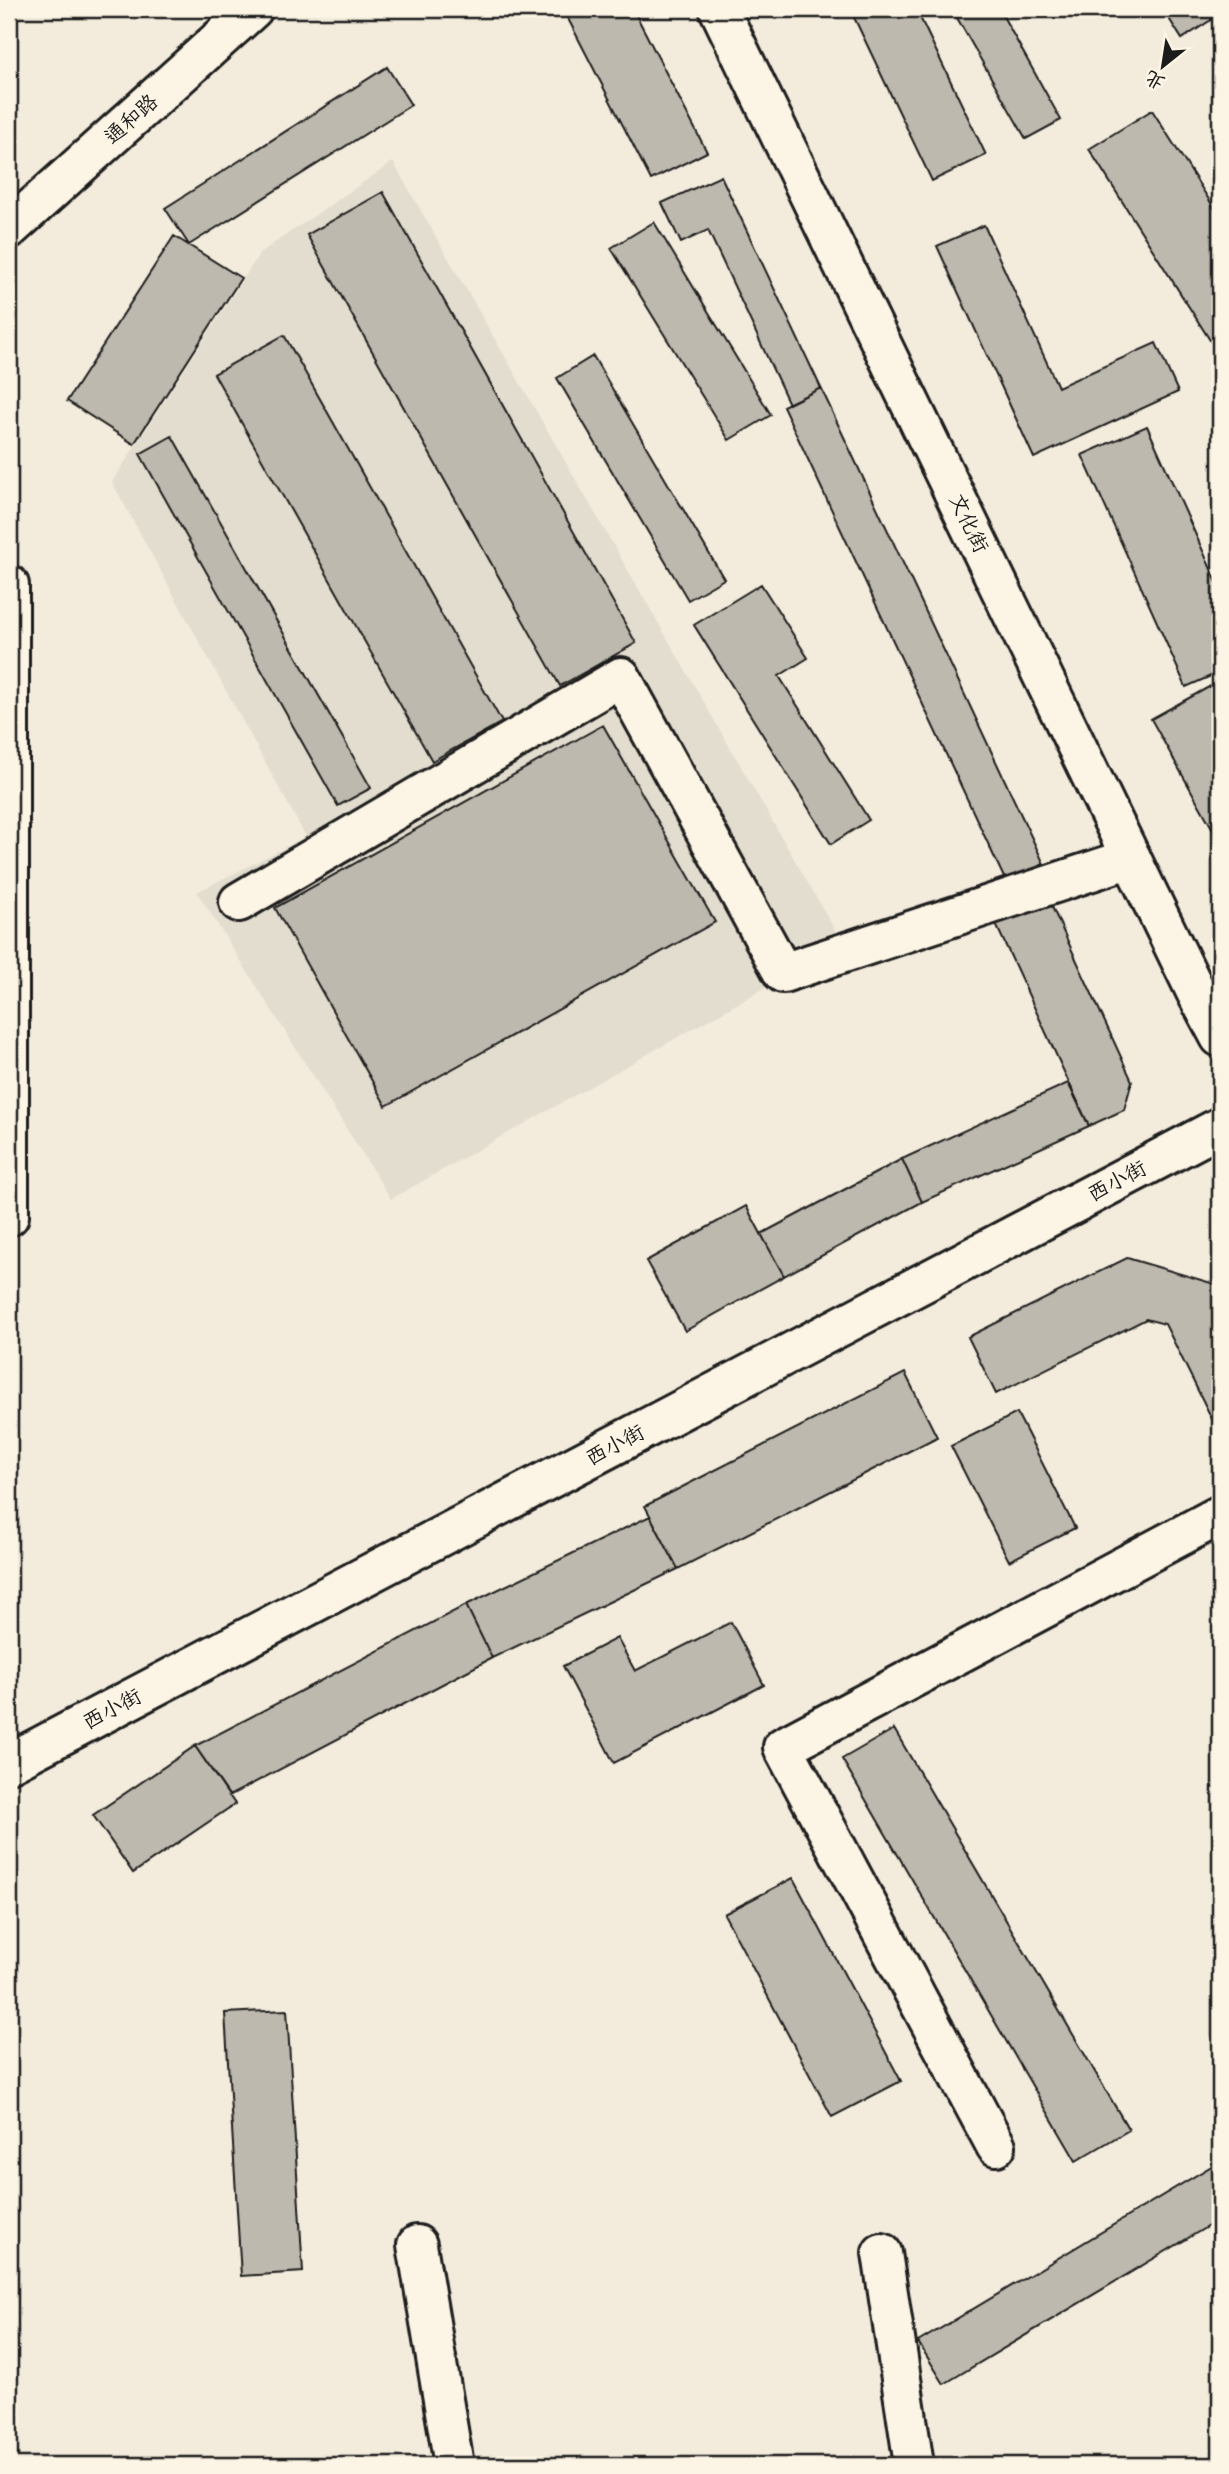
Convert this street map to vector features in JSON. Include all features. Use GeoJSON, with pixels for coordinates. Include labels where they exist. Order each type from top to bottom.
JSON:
{"type":"FeatureCollection","features":[{"type":"Feature","properties":{"kind":"main road","name":"通和路"},"geometry":{"type":"LineString","coordinates":[[9,229],[253,9]]}},
{"type":"Feature","properties":{"kind":"main road","name":"文化街"},"geometry":{"type":"LineString","coordinates":[[719,9],[1220,1037]]}},
{"type":"Feature","properties":{"kind":"main road"},"geometry":{"type":"LineString","coordinates":[[9,585],[9,1216]]}},
{"type":"Feature","properties":{"kind":"main road"},"geometry":{"type":"LineString","coordinates":[[239,902],[621,677],[783,973],[1131,858]]}},
{"type":"Feature","properties":{"kind":"main road","name":"西小街"},"geometry":{"type":"LineString","coordinates":[[9,1763],[1220,1127]]}},
{"type":"Feature","properties":{"kind":"main road"},"geometry":{"type":"LineString","coordinates":[[996,2146],[783,1747],[1220,1514]]}},
{"type":"Feature","properties":{"kind":"main road"},"geometry":{"type":"LineString","coordinates":[[417,2245],[454,2465]]}},
{"type":"Feature","properties":{"kind":"main road"},"geometry":{"type":"LineString","coordinates":[[881,2253],[914,2465]]}},
{"type":"Feature","properties":{"kind":"shaded area"},"geometry":{"type":"Polygon","coordinates":[[[393,162],[843,944],[391,1199],[197,892],[306,837],[112,482],[260,253],[393,162]]]}},
{"type":"Feature","properties":{"kind":"building"},"geometry":{"type":"Polygon","coordinates":[[[563,9],[633,9],[707,152],[651,180],[563,9]]]}},
{"type":"Feature","properties":{"kind":"building"},"geometry":{"type":"Polygon","coordinates":[[[850,9],[916,9],[986,155],[932,181],[850,9]]]}},
{"type":"Feature","properties":{"kind":"building"},"geometry":{"type":"Polygon","coordinates":[[[952,9],[999,9],[1061,120],[1026,139],[952,9]]]}},
{"type":"Feature","properties":{"kind":"building"},"geometry":{"type":"Polygon","coordinates":[[[1163,9],[1220,9],[1220,14],[1182,39],[1163,9]]]}},
{"type":"Feature","properties":{"kind":"building"},"geometry":{"type":"Polygon","coordinates":[[[387,67],[411,105],[189,245],[165,208],[387,67]]]}},
{"type":"Feature","properties":{"kind":"building"},"geometry":{"type":"Polygon","coordinates":[[[1152,110],[1220,217],[1220,356],[1089,149],[1152,110]]]}},
{"type":"Feature","properties":{"kind":"building"},"geometry":{"type":"Polygon","coordinates":[[[721,176],[821,388],[789,404],[708,230],[681,243],[662,203],[721,176]]]}},
{"type":"Feature","properties":{"kind":"building"},"geometry":{"type":"Polygon","coordinates":[[[383,192],[636,643],[560,686],[307,235],[383,192]]]}},
{"type":"Feature","properties":{"kind":"building"},"geometry":{"type":"Polygon","coordinates":[[[654,222],[771,415],[729,440],[611,248],[654,222]]]}},
{"type":"Feature","properties":{"kind":"building"},"geometry":{"type":"Polygon","coordinates":[[[984,225],[1058,387],[1156,343],[1178,392],[1034,458],[937,246],[984,225]]]}},
{"type":"Feature","properties":{"kind":"building"},"geometry":{"type":"Polygon","coordinates":[[[174,236],[241,278],[134,444],[67,401],[174,236]]]}},
{"type":"Feature","properties":{"kind":"building"},"geometry":{"type":"Polygon","coordinates":[[[284,335],[502,722],[432,761],[214,374],[284,335]]]}},
{"type":"Feature","properties":{"kind":"building"},"geometry":{"type":"Polygon","coordinates":[[[593,356],[724,579],[688,600],[557,378],[593,356]]]}},
{"type":"Feature","properties":{"kind":"building"},"geometry":{"type":"Polygon","coordinates":[[[821,388],[1044,864],[1006,882],[783,406],[821,388]]]}},
{"type":"Feature","properties":{"kind":"building"},"geometry":{"type":"Polygon","coordinates":[[[1147,426],[1220,589],[1220,672],[1186,687],[1082,455],[1147,426]]]}},
{"type":"Feature","properties":{"kind":"building"},"geometry":{"type":"Polygon","coordinates":[[[172,436],[371,788],[338,806],[140,454],[172,436]]]}},
{"type":"Feature","properties":{"kind":"building"},"geometry":{"type":"Polygon","coordinates":[[[761,584],[808,658],[779,676],[869,820],[831,844],[694,625],[761,584]]]}},
{"type":"Feature","properties":{"kind":"building"},"geometry":{"type":"Polygon","coordinates":[[[1218,682],[1220,687],[1220,842],[1151,719],[1218,682]]]}},
{"type":"Feature","properties":{"kind":"building"},"geometry":{"type":"Polygon","coordinates":[[[603,725],[715,922],[386,1106],[275,908],[603,725]]]}},
{"type":"Feature","properties":{"kind":"building"},"geometry":{"type":"Polygon","coordinates":[[[1047,896],[1132,1081],[1124,1110],[1089,1126],[994,920],[1047,896]]]}},
{"type":"Feature","properties":{"kind":"building"},"geometry":{"type":"Polygon","coordinates":[[[1068,1083],[1089,1126],[922,1202],[902,1159],[1068,1083]]]}},
{"type":"Feature","properties":{"kind":"building"},"geometry":{"type":"Polygon","coordinates":[[[902,1159],[922,1202],[784,1276],[761,1234],[902,1159]]]}},
{"type":"Feature","properties":{"kind":"building"},"geometry":{"type":"Polygon","coordinates":[[[746,1206],[784,1276],[685,1331],[646,1261],[746,1206]]]}},
{"type":"Feature","properties":{"kind":"building"},"geometry":{"type":"Polygon","coordinates":[[[1127,1258],[1218,1285],[1220,1435],[1165,1324],[1146,1319],[996,1394],[968,1337],[1127,1258]]]}},
{"type":"Feature","properties":{"kind":"building"},"geometry":{"type":"Polygon","coordinates":[[[905,1373],[937,1437],[678,1569],[645,1506],[905,1373]]]}},
{"type":"Feature","properties":{"kind":"building"},"geometry":{"type":"Polygon","coordinates":[[[1017,1413],[1075,1528],[1009,1561],[951,1446],[1017,1413]]]}},
{"type":"Feature","properties":{"kind":"building"},"geometry":{"type":"Polygon","coordinates":[[[650,1516],[678,1569],[492,1658],[466,1605],[650,1516]]]}},
{"type":"Feature","properties":{"kind":"building"},"geometry":{"type":"Polygon","coordinates":[[[466,1605],[492,1658],[229,1796],[195,1746],[466,1605]]]}},
{"type":"Feature","properties":{"kind":"building"},"geometry":{"type":"Polygon","coordinates":[[[731,1622],[764,1685],[614,1763],[563,1666],[617,1638],[635,1671],[731,1622]]]}},
{"type":"Feature","properties":{"kind":"building"},"geometry":{"type":"Polygon","coordinates":[[[894,1729],[1129,2130],[1076,2161],[842,1759],[894,1729]]]}},
{"type":"Feature","properties":{"kind":"building"},"geometry":{"type":"Polygon","coordinates":[[[195,1746],[235,1804],[133,1873],[93,1815],[195,1746]]]}},
{"type":"Feature","properties":{"kind":"building"},"geometry":{"type":"Polygon","coordinates":[[[793,1878],[901,2081],[832,2117],[724,1914],[793,1878]]]}},
{"type":"Feature","properties":{"kind":"building"},"geometry":{"type":"Polygon","coordinates":[[[287,2010],[303,2272],[241,2276],[225,2013],[287,2010]]]}},
{"type":"Feature","properties":{"kind":"building"},"geometry":{"type":"Polygon","coordinates":[[[1220,2161],[1220,2219],[944,2384],[918,2342],[1220,2161]]]}}]}
